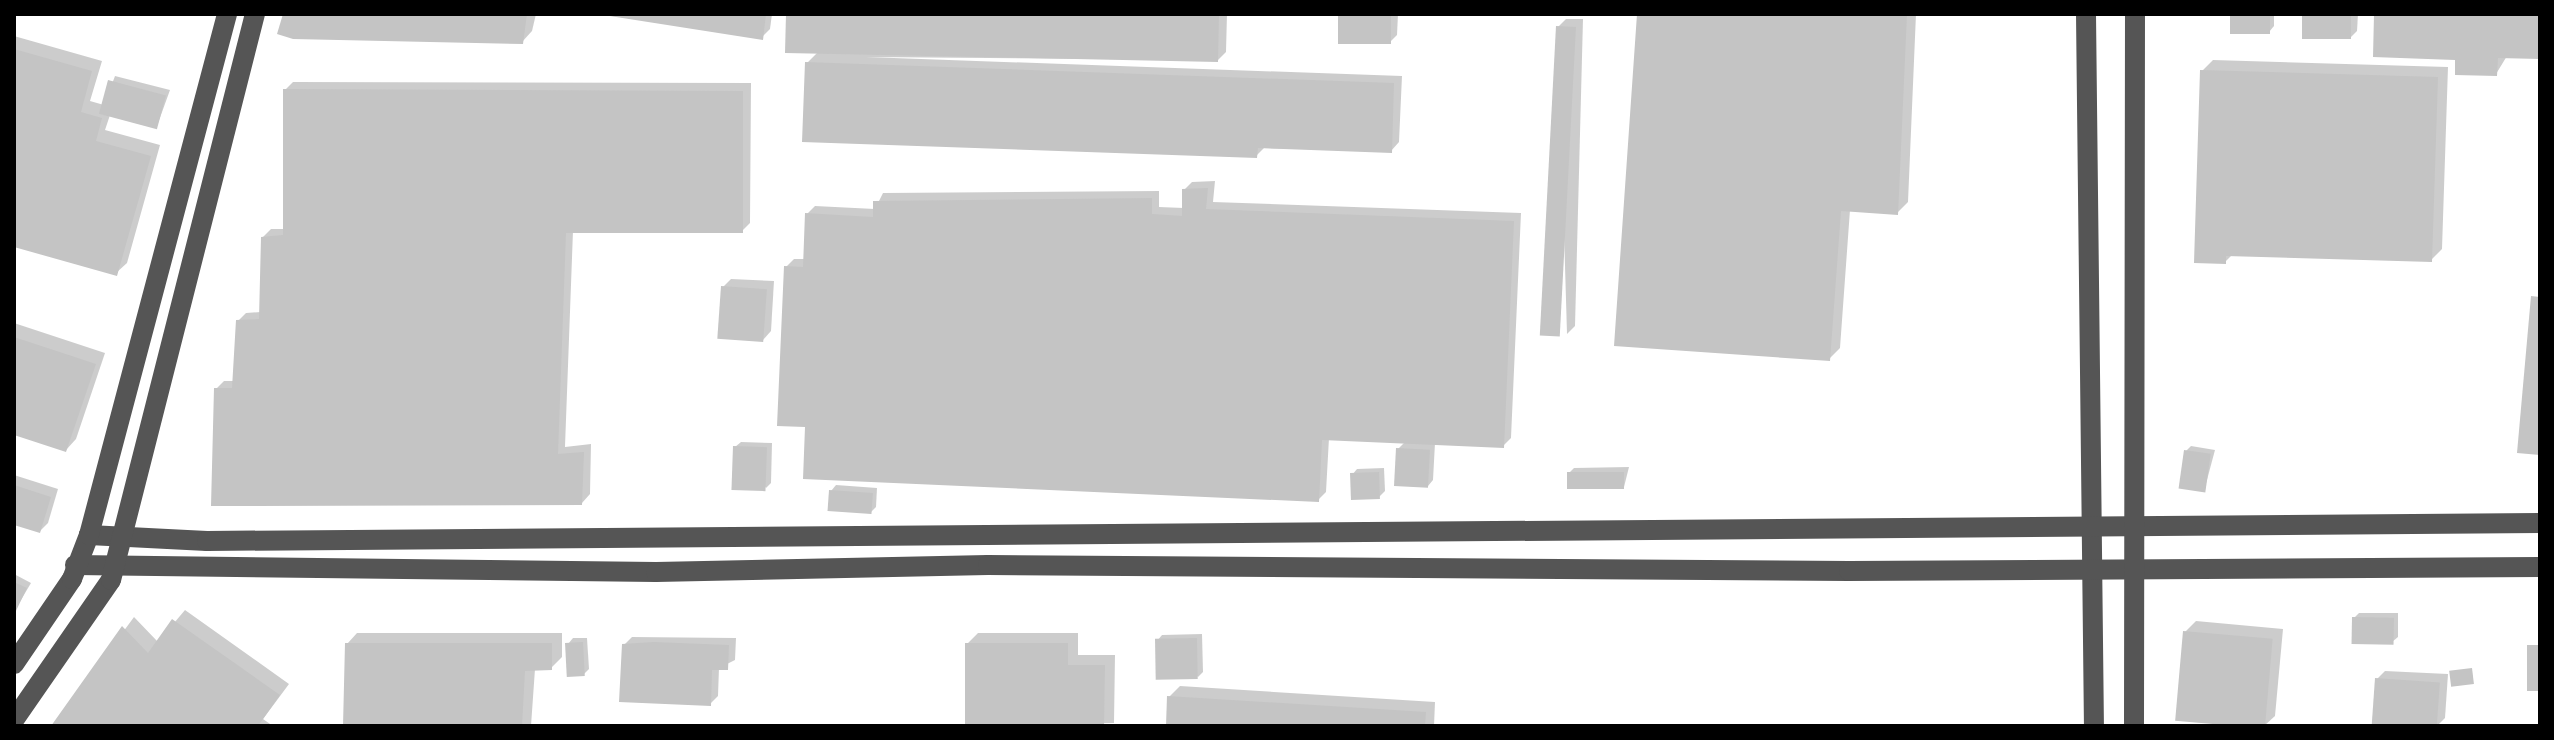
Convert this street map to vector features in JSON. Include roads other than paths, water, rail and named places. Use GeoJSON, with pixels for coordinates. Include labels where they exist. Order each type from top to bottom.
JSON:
{"type":"FeatureCollection","features":[{"type":"Feature","properties":{"kind":"street"},"geometry":{"type":"LineString","coordinates":[[14,664],[72,579],[89,535],[227,14]]}},
{"type":"Feature","properties":{"kind":"street"},"geometry":{"type":"LineString","coordinates":[[14,720],[111,580],[255,14]]}},
{"type":"Feature","properties":{"kind":"street"},"geometry":{"type":"LineString","coordinates":[[2086,14],[2088,523],[2094,570],[2094,726]]}},
{"type":"Feature","properties":{"kind":"street"},"geometry":{"type":"LineString","coordinates":[[2134,726],[2135,14]]}},
{"type":"Feature","properties":{"kind":"street"},"geometry":{"type":"LineString","coordinates":[[89,535],[121,534],[207,541],[2088,523],[2540,523]]}},
{"type":"Feature","properties":{"kind":"street"},"geometry":{"type":"LineString","coordinates":[[75,565],[115,563],[656,572],[988,565],[2094,570],[2540,567]]}}]}
